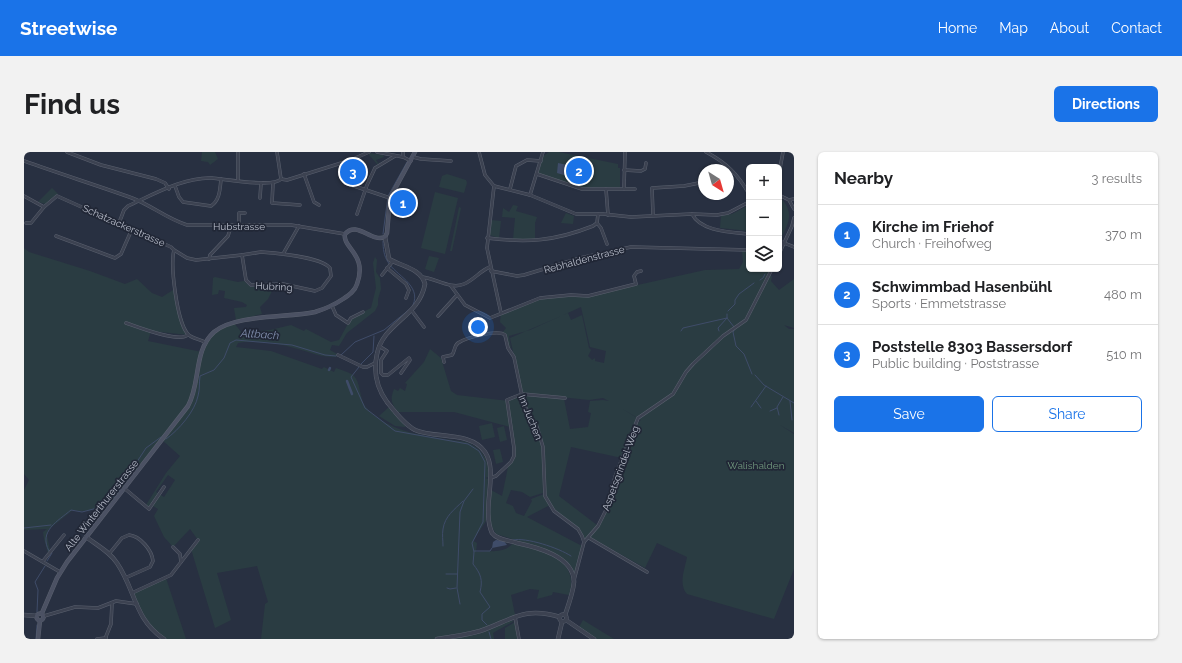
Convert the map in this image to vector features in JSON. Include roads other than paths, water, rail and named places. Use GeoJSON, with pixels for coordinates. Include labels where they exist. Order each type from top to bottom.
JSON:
{"type":"FeatureCollection","features":[{"type":"Feature","properties":{"kind":"main road"},"geometry":{"type":"LineString","coordinates":[[206,343],[215,332],[228,325],[262,318],[312,312],[332,306],[352,292],[359,279],[358,259],[345,241],[345,234],[353,229],[360,230],[378,238],[385,237],[389,196],[416,152]]}},
{"type":"Feature","properties":{"kind":"main road","name":"Alte Winterthurerstrasse"},"geometry":{"type":"LineString","coordinates":[[43,615],[60,572],[184,412],[192,399],[199,362],[206,343]]}},
{"type":"Feature","properties":{"kind":"main road"},"geometry":{"type":"LineString","coordinates":[[38,639],[40,620],[43,619],[43,615],[38,613],[37,616],[40,620]]}},
{"type":"Feature","properties":{"kind":"street"},"geometry":{"type":"LineString","coordinates":[[67,152],[101,165],[156,179],[165,183],[169,188]]}},
{"type":"Feature","properties":{"kind":"street"},"geometry":{"type":"LineString","coordinates":[[238,152],[238,180]]}},
{"type":"Feature","properties":{"kind":"street"},"geometry":{"type":"LineString","coordinates":[[277,152],[281,179]]}},
{"type":"Feature","properties":{"kind":"street"},"geometry":{"type":"LineString","coordinates":[[119,223],[126,208],[139,201],[169,188],[203,178],[273,183],[281,179],[287,180],[348,161],[368,152]]}},
{"type":"Feature","properties":{"kind":"street"},"geometry":{"type":"LineString","coordinates":[[377,152],[404,157],[411,161]]}},
{"type":"Feature","properties":{"kind":"street"},"geometry":{"type":"LineString","coordinates":[[403,152],[404,157]]}},
{"type":"Feature","properties":{"kind":"street"},"geometry":{"type":"LineString","coordinates":[[479,152],[485,175],[494,186],[530,195],[576,214],[631,217],[653,215],[722,214],[746,203]]}},
{"type":"Feature","properties":{"kind":"street"},"geometry":{"type":"LineString","coordinates":[[530,195],[543,152]]}},
{"type":"Feature","properties":{"kind":"street"},"geometry":{"type":"LineString","coordinates":[[624,189],[625,152]]}},
{"type":"Feature","properties":{"kind":"street"},"geometry":{"type":"LineString","coordinates":[[706,152],[718,158],[725,164]]}},
{"type":"Feature","properties":{"kind":"street"},"geometry":{"type":"LineString","coordinates":[[781,164],[783,152]]}},
{"type":"Feature","properties":{"kind":"street"},"geometry":{"type":"LineString","coordinates":[[357,214],[365,189],[378,165],[395,156]]}},
{"type":"Feature","properties":{"kind":"street"},"geometry":{"type":"LineString","coordinates":[[413,157],[451,161]]}},
{"type":"Feature","properties":{"kind":"street"},"geometry":{"type":"LineString","coordinates":[[510,189],[516,166],[527,160],[541,161]]}},
{"type":"Feature","properties":{"kind":"street","name":"Hubstrasse"},"geometry":{"type":"LineString","coordinates":[[24,161],[139,201],[176,222],[187,225],[299,226],[345,234]]}},
{"type":"Feature","properties":{"kind":"street"},"geometry":{"type":"LineString","coordinates":[[348,161],[345,182],[407,201]]}},
{"type":"Feature","properties":{"kind":"street"},"geometry":{"type":"LineString","coordinates":[[624,170],[641,171],[645,169],[646,163]]}},
{"type":"Feature","properties":{"kind":"street"},"geometry":{"type":"LineString","coordinates":[[734,173],[746,189]]}},
{"type":"Feature","properties":{"kind":"street"},"geometry":{"type":"LineString","coordinates":[[304,174],[314,202],[318,205]]}},
{"type":"Feature","properties":{"kind":"street"},"geometry":{"type":"LineString","coordinates":[[537,174],[582,189],[635,189]]}},
{"type":"Feature","properties":{"kind":"street"},"geometry":{"type":"LineString","coordinates":[[175,186],[179,197],[183,202],[211,206],[216,202],[219,194],[221,179]]}},
{"type":"Feature","properties":{"kind":"street"},"geometry":{"type":"LineString","coordinates":[[260,198],[261,183]]}},
{"type":"Feature","properties":{"kind":"street"},"geometry":{"type":"LineString","coordinates":[[273,183],[272,203],[300,205]]}},
{"type":"Feature","properties":{"kind":"street"},"geometry":{"type":"LineString","coordinates":[[653,215],[652,188],[684,186],[698,183]]}},
{"type":"Feature","properties":{"kind":"street"},"geometry":{"type":"LineString","coordinates":[[494,186],[487,238],[490,267],[501,313]]}},
{"type":"Feature","properties":{"kind":"street"},"geometry":{"type":"LineString","coordinates":[[606,189],[608,215]]}},
{"type":"Feature","properties":{"kind":"street"},"geometry":{"type":"LineString","coordinates":[[24,196],[44,207]]}},
{"type":"Feature","properties":{"kind":"street","name":"Schatzackerstrasse"},"geometry":{"type":"LineString","coordinates":[[26,224],[31,223],[44,207],[57,196],[168,245],[174,250],[175,292],[188,335]]}},
{"type":"Feature","properties":{"kind":"street"},"geometry":{"type":"LineString","coordinates":[[782,196],[789,200],[794,209]]}},
{"type":"Feature","properties":{"kind":"street"},"geometry":{"type":"LineString","coordinates":[[789,200],[794,199]]}},
{"type":"Feature","properties":{"kind":"street"},"geometry":{"type":"LineString","coordinates":[[239,226],[238,215],[239,213],[245,213]]}},
{"type":"Feature","properties":{"kind":"street"},"geometry":{"type":"LineString","coordinates":[[598,214],[597,223],[601,228],[607,244]]}},
{"type":"Feature","properties":{"kind":"street"},"geometry":{"type":"LineString","coordinates":[[692,214],[709,227],[746,233]]}},
{"type":"Feature","properties":{"kind":"street"},"geometry":{"type":"LineString","coordinates":[[782,247],[794,219]]}},
{"type":"Feature","properties":{"kind":"street"},"geometry":{"type":"LineString","coordinates":[[487,238],[528,242],[553,239],[576,233],[597,223]]}},
{"type":"Feature","properties":{"kind":"street"},"geometry":{"type":"LineString","coordinates":[[209,259],[210,255],[228,236],[231,226]]}},
{"type":"Feature","properties":{"kind":"street"},"geometry":{"type":"LineString","coordinates":[[284,254],[299,226]]}},
{"type":"Feature","properties":{"kind":"street"},"geometry":{"type":"LineString","coordinates":[[56,236],[115,258],[121,254],[132,229]]}},
{"type":"Feature","properties":{"kind":"street"},"geometry":{"type":"LineString","coordinates":[[385,237],[390,265],[406,284],[409,290],[406,298]]}},
{"type":"Feature","properties":{"kind":"street"},"geometry":{"type":"LineString","coordinates":[[784,243],[794,247]]}},
{"type":"Feature","properties":{"kind":"street","name":"Rebhaldenstrasse"},"geometry":{"type":"LineString","coordinates":[[491,271],[517,276],[524,275],[592,255],[638,246],[746,250]]}},
{"type":"Feature","properties":{"kind":"street"},"geometry":{"type":"LineString","coordinates":[[174,250],[192,260],[242,255]]}},
{"type":"Feature","properties":{"kind":"street","name":"Hubring"},"geometry":{"type":"LineString","coordinates":[[261,252],[284,254],[327,264],[330,268],[331,276],[322,288],[315,291],[283,284],[251,285],[246,280],[242,255],[261,252]]}},
{"type":"Feature","properties":{"kind":"street"},"geometry":{"type":"LineString","coordinates":[[382,275],[390,265]]}},
{"type":"Feature","properties":{"kind":"street"},"geometry":{"type":"LineString","coordinates":[[390,265],[404,265],[422,277],[446,282],[451,286],[465,305],[490,318],[540,298],[572,295],[588,296],[636,284],[634,276],[637,272],[642,271]]}},
{"type":"Feature","properties":{"kind":"street"},"geometry":{"type":"LineString","coordinates":[[451,286],[460,286],[490,267]]}},
{"type":"Feature","properties":{"kind":"street","name":"Aspetsgrindel-Weg"},"geometry":{"type":"LineString","coordinates":[[584,542],[606,510],[615,477],[638,418],[673,394],[686,372],[723,336],[746,320],[771,272]]}},
{"type":"Feature","properties":{"kind":"street"},"geometry":{"type":"LineString","coordinates":[[422,277],[425,284],[424,289],[412,311],[388,331],[378,346],[375,363],[375,375],[380,391],[404,422],[414,429],[422,432],[467,440],[480,446],[489,460],[490,478],[488,509],[489,526],[493,534],[499,538],[537,548],[556,557],[567,565],[574,580]]}},
{"type":"Feature","properties":{"kind":"street"},"geometry":{"type":"LineString","coordinates":[[438,316],[457,296]]}},
{"type":"Feature","properties":{"kind":"street"},"geometry":{"type":"LineString","coordinates":[[332,306],[336,315],[348,323],[350,318],[363,312]]}},
{"type":"Feature","properties":{"kind":"street"},"geometry":{"type":"LineString","coordinates":[[412,311],[424,327]]}},
{"type":"Feature","properties":{"kind":"street"},"geometry":{"type":"LineString","coordinates":[[126,323],[156,333],[183,338],[188,335],[206,343]]}},
{"type":"Feature","properties":{"kind":"street","name":"Im Juchen"},"geometry":{"type":"LineString","coordinates":[[444,362],[443,357],[452,355],[458,343],[498,332],[505,335],[508,348],[514,357],[521,394],[526,410],[537,427],[543,447],[545,496],[554,511],[580,532],[584,542]]}},
{"type":"Feature","properties":{"kind":"street"},"geometry":{"type":"LineString","coordinates":[[378,346],[387,351],[381,360],[380,366],[381,373],[384,375],[388,375],[409,358],[410,360],[401,373]]}},
{"type":"Feature","properties":{"kind":"street"},"geometry":{"type":"LineString","coordinates":[[338,355],[360,366],[367,367],[375,363]]}},
{"type":"Feature","properties":{"kind":"street"},"geometry":{"type":"LineString","coordinates":[[490,478],[496,476],[513,460],[514,448],[508,400],[521,394],[565,398]]}},
{"type":"Feature","properties":{"kind":"street"},"geometry":{"type":"LineString","coordinates":[[124,488],[149,509],[164,487]]}},
{"type":"Feature","properties":{"kind":"street"},"geometry":{"type":"LineString","coordinates":[[43,561],[64,535]]}},
{"type":"Feature","properties":{"kind":"street"},"geometry":{"type":"LineString","coordinates":[[109,554],[122,538],[128,535],[136,537],[149,550],[153,561],[150,567],[125,578]]}},
{"type":"Feature","properties":{"kind":"street"},"geometry":{"type":"LineString","coordinates":[[86,537],[109,554],[117,563],[146,624],[164,639]]}},
{"type":"Feature","properties":{"kind":"street"},"geometry":{"type":"LineString","coordinates":[[588,538],[647,572]]}},
{"type":"Feature","properties":{"kind":"street"},"geometry":{"type":"LineString","coordinates":[[132,593],[171,575],[198,540]]}},
{"type":"Feature","properties":{"kind":"street"},"geometry":{"type":"LineString","coordinates":[[558,639],[584,542]]}},
{"type":"Feature","properties":{"kind":"street"},"geometry":{"type":"LineString","coordinates":[[173,547],[180,554],[182,562]]}},
{"type":"Feature","properties":{"kind":"street"},"geometry":{"type":"LineString","coordinates":[[24,551],[60,572]]}},
{"type":"Feature","properties":{"kind":"street"},"geometry":{"type":"LineString","coordinates":[[43,615],[74,607],[94,609],[108,603],[118,601],[132,605],[137,604]]}},
{"type":"Feature","properties":{"kind":"street"},"geometry":{"type":"LineString","coordinates":[[97,639],[105,639],[111,624],[112,603]]}},
{"type":"Feature","properties":{"kind":"street"},"geometry":{"type":"LineString","coordinates":[[438,639],[474,633],[515,616],[536,613],[560,617],[594,639]]}},
{"type":"Feature","properties":{"kind":"street"},"geometry":{"type":"LineString","coordinates":[[24,615],[37,616]]}},
{"type":"Feature","properties":{"kind":"street"},"geometry":{"type":"LineString","coordinates":[[560,617],[564,615]]}},
{"type":"Feature","properties":{"kind":"street"},"geometry":{"type":"LineString","coordinates":[[515,616],[519,639]]}},
{"type":"Feature","properties":{"kind":"water"},"geometry":{"type":"Polygon","coordinates":[[[558,163],[577,167],[575,177],[571,176],[572,171],[568,171],[569,173],[567,176],[557,173],[558,163]]]}},
{"type":"Feature","properties":{"kind":"water"},"geometry":{"type":"Polygon","coordinates":[[[496,540],[504,541],[507,545],[492,548],[493,542],[496,540]]]}},
{"type":"Feature","properties":{"kind":"waterway","name":"Altbach"},"geometry":{"type":"LineString","coordinates":[[383,234],[388,196],[407,162]]}},
{"type":"Feature","properties":{"kind":"waterway","name":"Altbach"},"geometry":{"type":"LineString","coordinates":[[383,241],[384,252],[391,267],[411,286],[414,292],[415,298],[413,305]]}},
{"type":"Feature","properties":{"kind":"waterway"},"geometry":{"type":"LineString","coordinates":[[760,280],[765,274]]}},
{"type":"Feature","properties":{"kind":"waterway"},"geometry":{"type":"LineString","coordinates":[[728,311],[735,304],[735,300],[739,294],[754,283]]}},
{"type":"Feature","properties":{"kind":"waterway","name":"Altbach"},"geometry":{"type":"LineString","coordinates":[[341,355],[355,342],[384,330],[410,309]]}},
{"type":"Feature","properties":{"kind":"waterway"},"geometry":{"type":"LineString","coordinates":[[727,314],[727,318],[734,327]]}},
{"type":"Feature","properties":{"kind":"waterway"},"geometry":{"type":"LineString","coordinates":[[681,331],[683,328],[727,318]]}},
{"type":"Feature","properties":{"kind":"waterway"},"geometry":{"type":"LineString","coordinates":[[719,331],[718,328],[727,318]]}},
{"type":"Feature","properties":{"kind":"waterway"},"geometry":{"type":"LineString","coordinates":[[735,329],[733,332],[736,346],[744,354],[752,374]]}},
{"type":"Feature","properties":{"kind":"waterway"},"geometry":{"type":"LineString","coordinates":[[361,364],[373,352],[374,336]]}},
{"type":"Feature","properties":{"kind":"waterway","name":"Altbach"},"geometry":{"type":"LineString","coordinates":[[166,439],[176,431],[194,408],[199,393],[200,376],[214,370],[224,358],[230,343],[236,340],[292,345],[325,355],[336,356]]}},
{"type":"Feature","properties":{"kind":"waterway"},"geometry":{"type":"LineString","coordinates":[[359,367],[351,377],[365,408],[395,431],[468,444],[479,451],[485,462],[483,522],[472,543],[474,552],[473,564],[480,574],[480,592],[490,607],[482,614],[482,620],[487,625]]}},
{"type":"Feature","properties":{"kind":"waterway"},"geometry":{"type":"LineString","coordinates":[[755,375],[764,385],[794,403]]}},
{"type":"Feature","properties":{"kind":"waterway"},"geometry":{"type":"LineString","coordinates":[[347,381],[352,394]]}},
{"type":"Feature","properties":{"kind":"waterway"},"geometry":{"type":"LineString","coordinates":[[751,407],[766,386]]}},
{"type":"Feature","properties":{"kind":"waterway"},"geometry":{"type":"LineString","coordinates":[[779,415],[777,407],[783,397]]}},
{"type":"Feature","properties":{"kind":"waterway"},"geometry":{"type":"LineString","coordinates":[[756,401],[761,408]]}},
{"type":"Feature","properties":{"kind":"waterway"},"geometry":{"type":"LineString","coordinates":[[790,401],[792,420]]}},
{"type":"Feature","properties":{"kind":"waterway"},"geometry":{"type":"LineString","coordinates":[[770,411],[777,408]]}},
{"type":"Feature","properties":{"kind":"waterway"},"geometry":{"type":"LineString","coordinates":[[49,551],[46,544],[46,538],[51,527],[71,510],[82,512],[105,506],[121,489],[121,479],[124,473],[131,471],[146,448],[161,437]]}},
{"type":"Feature","properties":{"kind":"waterway"},"geometry":{"type":"LineString","coordinates":[[460,604],[457,588],[460,512],[464,501],[473,489]]}},
{"type":"Feature","properties":{"kind":"waterway"},"geometry":{"type":"LineString","coordinates":[[443,546],[444,524],[450,514],[463,501]]}},
{"type":"Feature","properties":{"kind":"waterway"},"geometry":{"type":"LineString","coordinates":[[24,528],[51,525]]}},
{"type":"Feature","properties":{"kind":"waterway"},"geometry":{"type":"LineString","coordinates":[[513,540],[519,539],[542,544],[571,556]]}},
{"type":"Feature","properties":{"kind":"waterway"},"geometry":{"type":"LineString","coordinates":[[474,551],[490,551],[492,548]]}},
{"type":"Feature","properties":{"kind":"waterway"},"geometry":{"type":"LineString","coordinates":[[47,561],[52,553]]}},
{"type":"Feature","properties":{"kind":"waterway"},"geometry":{"type":"LineString","coordinates":[[37,612],[38,590],[35,582],[45,566]]}},
{"type":"Feature","properties":{"kind":"waterway"},"geometry":{"type":"LineString","coordinates":[[446,574],[457,574]]}},
{"type":"Feature","properties":{"kind":"waterway"},"geometry":{"type":"LineString","coordinates":[[447,588],[456,588]]}},
{"type":"Feature","properties":{"kind":"waterway"},"geometry":{"type":"LineString","coordinates":[[36,639],[37,625]]}},
{"type":"Feature","properties":{"kind":"waterway","name":"Altbach"},"geometry":{"type":"LineString","coordinates":[[489,632],[491,639]]}},
{"type":"Feature","properties":{"kind":"place","name":"Schwimmbad Hasenbühl"},"geometry":{"type":"Point","coordinates":[579,171]}},
{"type":"Feature","properties":{"kind":"place","name":"Poststelle 8303 Bassersdorf"},"geometry":{"type":"Point","coordinates":[353,172]}},
{"type":"Feature","properties":{"kind":"place","name":"Kirche im Friehof"},"geometry":{"type":"Point","coordinates":[403,203]}},
{"type":"Feature","properties":{"kind":"park label","name":"Walishalden"},"geometry":{"type":"Point","coordinates":[756,465]}}]}
